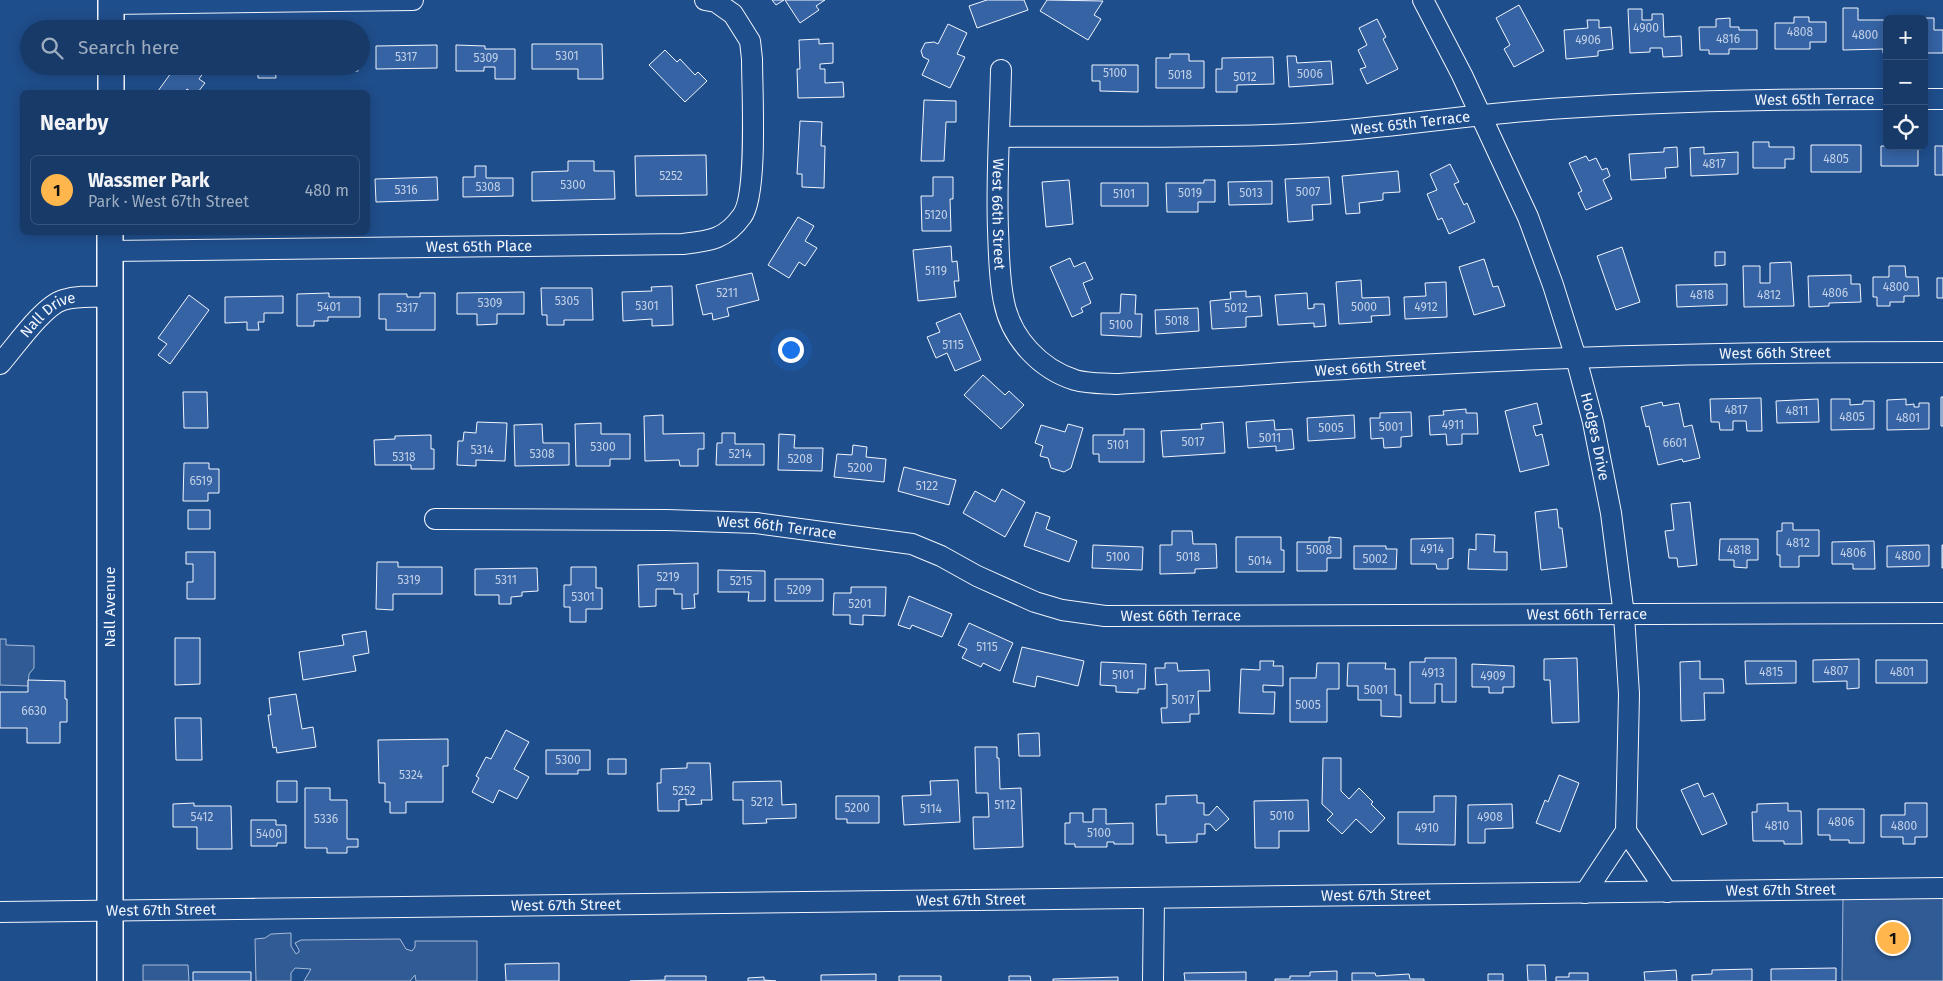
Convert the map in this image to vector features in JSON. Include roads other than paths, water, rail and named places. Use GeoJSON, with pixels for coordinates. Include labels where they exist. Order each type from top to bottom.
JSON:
{"type":"FeatureCollection","features":[{"type":"Feature","properties":{"kind":"main road"},"geometry":{"type":"LineString","coordinates":[[111,2],[111,20]]}},
{"type":"Feature","properties":{"kind":"main road"},"geometry":{"type":"LineString","coordinates":[[111,75],[111,90]]}},
{"type":"Feature","properties":{"kind":"main road","name":"Nall Avenue"},"geometry":{"type":"LineString","coordinates":[[110,242],[110,981]]}},
{"type":"Feature","properties":{"kind":"street"},"geometry":{"type":"LineString","coordinates":[[111,2],[413,0]]}},
{"type":"Feature","properties":{"kind":"street","name":"West 65th Place"},"geometry":{"type":"LineString","coordinates":[[110,242],[682,244],[710,242],[725,234],[744,215],[752,187],[752,59],[750,41],[733,14],[716,2],[705,0]]}},
{"type":"Feature","properties":{"kind":"street","name":"Hodges Drive"},"geometry":{"type":"LineString","coordinates":[[1423,0],[1481,115],[1528,217],[1553,285],[1576,358],[1593,422],[1611,513],[1624,615],[1629,694],[1626,831]]}},
{"type":"Feature","properties":{"kind":"street"},"geometry":{"type":"LineString","coordinates":[[1000,137],[1001,70]]}},
{"type":"Feature","properties":{"kind":"street","name":"West 65th Terrace"},"geometry":{"type":"LineString","coordinates":[[1000,137],[1269,135],[1622,104],[1770,99],[1883,99]]}},
{"type":"Feature","properties":{"kind":"street"},"geometry":{"type":"LineString","coordinates":[[1928,99],[1943,99]]}},
{"type":"Feature","properties":{"kind":"street","name":"West 66th Street"},"geometry":{"type":"LineString","coordinates":[[1000,137],[997,204],[1000,264],[1004,302],[1008,317],[1024,345],[1035,357],[1062,375],[1092,383],[1117,384],[1576,358],[1832,352],[1943,352]]}},
{"type":"Feature","properties":{"kind":"street","name":"Nall Drive"},"geometry":{"type":"LineString","coordinates":[[0,364],[49,308],[61,300],[76,297],[110,297]]}},
{"type":"Feature","properties":{"kind":"street","name":"West 66th Terrace"},"geometry":{"type":"LineString","coordinates":[[436,519],[667,520],[756,523],[912,544],[941,556],[1009,592],[1035,602],[1062,610],[1105,616],[1943,613]]}},
{"type":"Feature","properties":{"kind":"street"},"geometry":{"type":"LineString","coordinates":[[1585,893],[1626,831],[1667,892]]}},
{"type":"Feature","properties":{"kind":"street","name":"West 67th Street"},"geometry":{"type":"LineString","coordinates":[[0,912],[1943,888]]}},
{"type":"Feature","properties":{"kind":"street"},"geometry":{"type":"LineString","coordinates":[[1153,981],[1154,898]]}},
{"type":"Feature","properties":{"kind":"place","name":"Wassmer Park"},"geometry":{"type":"Point","coordinates":[1893,938]}}]}
